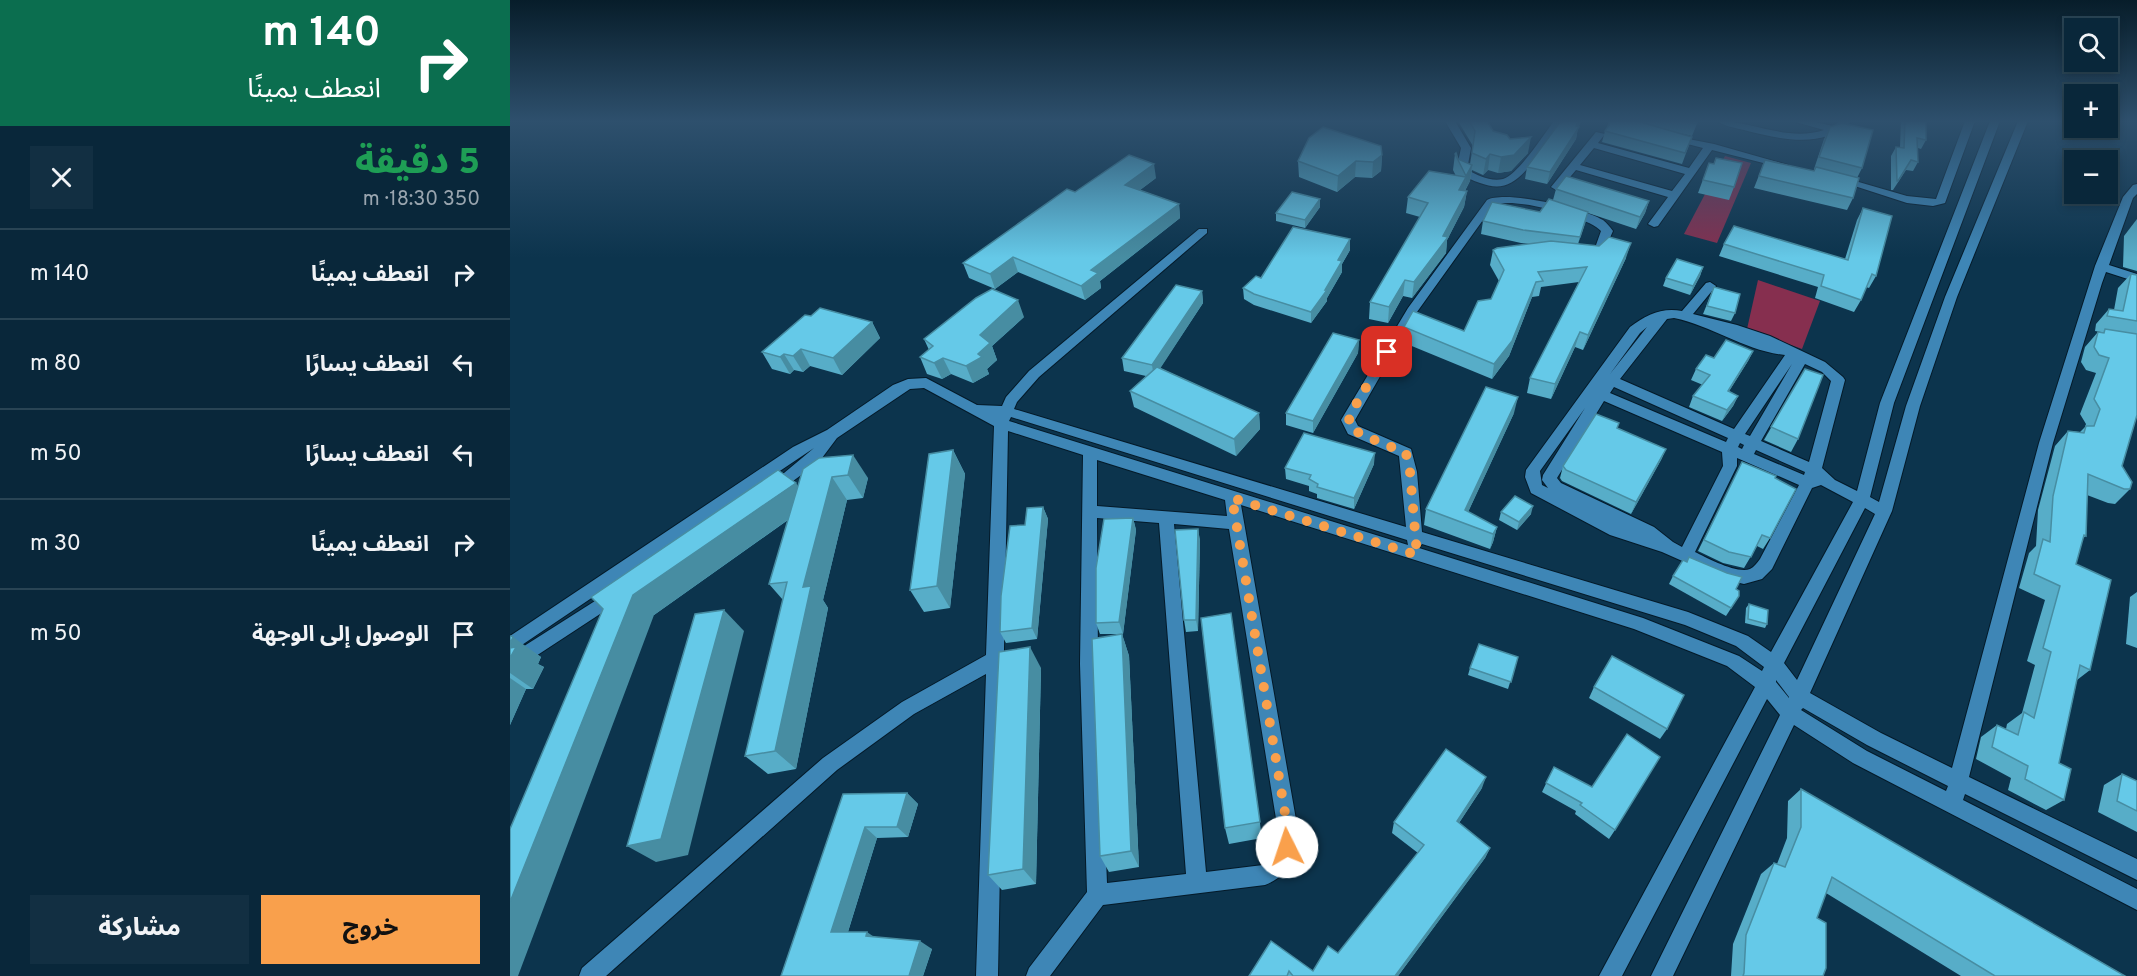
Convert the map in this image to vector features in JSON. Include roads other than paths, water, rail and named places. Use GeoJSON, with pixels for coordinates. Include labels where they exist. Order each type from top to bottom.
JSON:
{"type":"FeatureCollection","features":[{"type":"Feature","properties":{"kind":"street"},"geometry":{"type":"LineString","coordinates":[[1462,167],[1461,171],[1480,180],[1502,183],[1518,175],[1524,167]]}},
{"type":"Feature","properties":{"kind":"street"},"geometry":{"type":"LineString","coordinates":[[1556,188],[1573,167]]}},
{"type":"Feature","properties":{"kind":"street"},"geometry":{"type":"LineString","coordinates":[[1579,167],[1676,196]]}},
{"type":"Feature","properties":{"kind":"street"},"geometry":{"type":"LineString","coordinates":[[1674,167],[1690,171]]}},
{"type":"Feature","properties":{"kind":"street"},"geometry":{"type":"LineString","coordinates":[[1654,224],[1676,196],[1694,167]]}},
{"type":"Feature","properties":{"kind":"street"},"geometry":{"type":"LineString","coordinates":[[1824,176],[1917,202],[1936,204],[1941,201],[1953,167]]}},
{"type":"Feature","properties":{"kind":"street"},"geometry":{"type":"LineString","coordinates":[[1610,976],[1862,499],[1887,403],[1978,167]]}},
{"type":"Feature","properties":{"kind":"street"},"geometry":{"type":"LineString","coordinates":[[1662,976],[1794,704],[1884,511],[1913,406],[1951,297],[2004,167]]}},
{"type":"Feature","properties":{"kind":"street"},"geometry":{"type":"LineString","coordinates":[[1953,803],[2046,443],[2085,336],[2102,266],[2122,224],[2128,197],[2137,187]]}},
{"type":"Feature","properties":{"kind":"street"},"geometry":{"type":"LineString","coordinates":[[1417,555],[1410,472],[1406,453],[1353,430],[1348,424],[1351,413],[1412,311],[1491,202],[1499,199],[1518,200],[1593,220],[1604,226],[1606,237],[1597,253],[1591,257],[1579,256]]}},
{"type":"Feature","properties":{"kind":"street"},"geometry":{"type":"LineString","coordinates":[[987,976],[994,660],[1003,417],[1019,388],[1034,374],[1203,231]]}},
{"type":"Feature","properties":{"kind":"street"},"geometry":{"type":"LineString","coordinates":[[2102,266],[2137,278]]}},
{"type":"Feature","properties":{"kind":"street"},"geometry":{"type":"LineString","coordinates":[[1692,317],[1710,286]]}},
{"type":"Feature","properties":{"kind":"street"},"geometry":{"type":"LineString","coordinates":[[1669,312],[1692,317],[1735,338],[1770,349],[1794,353],[1826,368],[1838,380],[1810,476],[1766,564],[1756,574],[1744,577],[1722,572],[1667,547],[1647,543],[1532,477],[1533,470],[1607,378],[1642,322],[1650,318],[1658,319],[1669,312]]}},
{"type":"Feature","properties":{"kind":"street"},"geometry":{"type":"LineString","coordinates":[[1685,556],[1729,458],[1736,436],[1794,353]]}},
{"type":"Feature","properties":{"kind":"street"},"geometry":{"type":"LineString","coordinates":[[1744,457],[1794,353]]}},
{"type":"Feature","properties":{"kind":"street"},"geometry":{"type":"LineString","coordinates":[[1607,378],[1752,443],[1810,476]]}},
{"type":"Feature","properties":{"kind":"street"},"geometry":{"type":"LineString","coordinates":[[510,645],[798,451],[832,434],[898,388],[908,384],[926,383],[976,409],[1415,536],[1688,619],[1742,641],[1774,664],[1794,704],[1960,780],[2137,870]]}},
{"type":"Feature","properties":{"kind":"street"},"geometry":{"type":"LineString","coordinates":[[1596,393],[1729,458],[1744,457],[1810,476],[1884,511]]}},
{"type":"Feature","properties":{"kind":"street"},"geometry":{"type":"LineString","coordinates":[[1553,488],[1596,393]]}},
{"type":"Feature","properties":{"kind":"street"},"geometry":{"type":"LineString","coordinates":[[1628,407],[1637,393]]}},
{"type":"Feature","properties":{"kind":"street"},"geometry":{"type":"LineString","coordinates":[[1003,417],[1090,453],[1637,623],[1733,661],[1794,704],[1860,757],[2137,900]]}},
{"type":"Feature","properties":{"kind":"street"},"geometry":{"type":"LineString","coordinates":[[763,494],[811,461],[825,447],[832,434]]}},
{"type":"Feature","properties":{"kind":"street"},"geometry":{"type":"LineString","coordinates":[[1037,976],[1097,895],[1089,664],[1090,453]]}},
{"type":"Feature","properties":{"kind":"street"},"geometry":{"type":"LineString","coordinates":[[1097,895],[1264,875],[1277,869],[1284,861],[1288,831],[1232,498]]}},
{"type":"Feature","properties":{"kind":"street"},"geometry":{"type":"LineString","coordinates":[[1090,511],[1236,523]]}},
{"type":"Feature","properties":{"kind":"street"},"geometry":{"type":"LineString","coordinates":[[1166,517],[1197,884]]}},
{"type":"Feature","properties":{"kind":"street"},"geometry":{"type":"LineString","coordinates":[[510,665],[629,586]]}},
{"type":"Feature","properties":{"kind":"street"},"geometry":{"type":"LineString","coordinates":[[567,607],[582,619]]}},
{"type":"Feature","properties":{"kind":"street"},"geometry":{"type":"LineString","coordinates":[[590,976],[830,764],[908,708],[994,660]]}}]}
